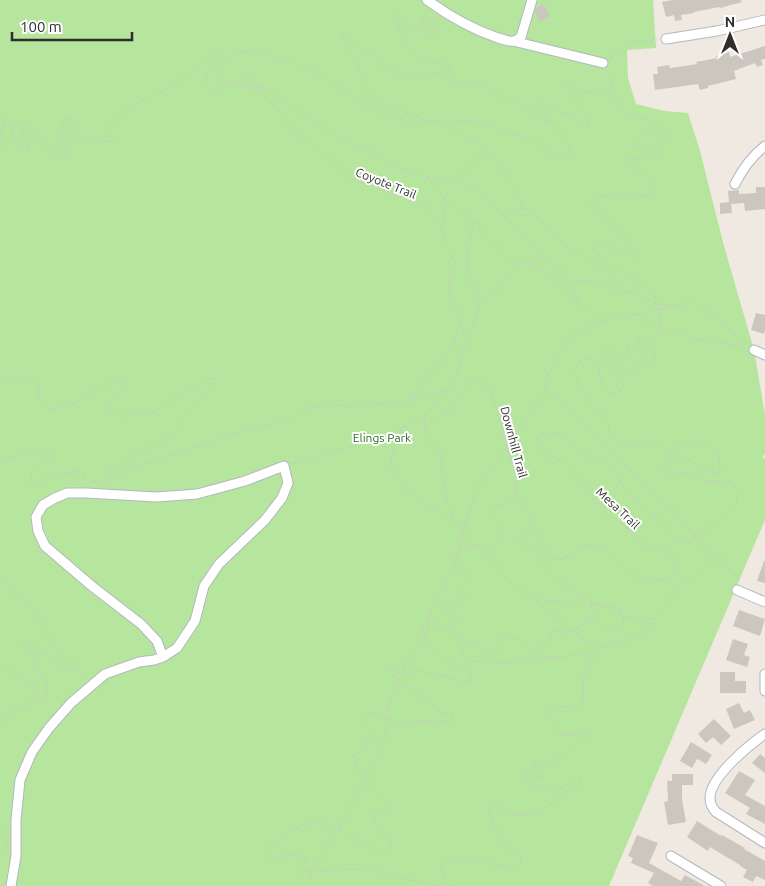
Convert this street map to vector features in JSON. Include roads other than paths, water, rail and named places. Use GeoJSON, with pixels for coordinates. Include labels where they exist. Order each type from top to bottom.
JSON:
{"type":"FeatureCollection","features":[{"type":"Feature","properties":{"kind":"street"},"geometry":{"type":"LineString","coordinates":[[427,0],[483,32],[508,41],[603,63]]}},
{"type":"Feature","properties":{"kind":"street"},"geometry":{"type":"LineString","coordinates":[[512,41],[520,37],[532,0]]}},
{"type":"Feature","properties":{"kind":"street"},"geometry":{"type":"LineString","coordinates":[[666,39],[717,31],[765,20]]}},
{"type":"Feature","properties":{"kind":"street"},"geometry":{"type":"LineString","coordinates":[[735,184],[738,177],[765,146]]}},
{"type":"Feature","properties":{"kind":"street"},"geometry":{"type":"LineString","coordinates":[[754,350],[765,355]]}},
{"type":"Feature","properties":{"kind":"street"},"geometry":{"type":"LineString","coordinates":[[11,886],[16,856],[16,820],[20,780],[32,752],[49,728],[71,703],[105,674],[139,662],[154,660],[162,657],[177,648],[195,621],[204,586],[219,564],[265,520],[282,498],[288,483],[284,466],[245,481],[197,494],[156,497],[67,493],[43,505],[36,517],[38,531],[45,546],[93,587],[141,624],[157,641],[162,657]]}},
{"type":"Feature","properties":{"kind":"street"},"geometry":{"type":"LineString","coordinates":[[737,590],[765,602]]}},
{"type":"Feature","properties":{"kind":"street"},"geometry":{"type":"LineString","coordinates":[[765,674],[765,691]]}},
{"type":"Feature","properties":{"kind":"street"},"geometry":{"type":"LineString","coordinates":[[765,734],[752,742],[729,764],[712,789],[710,797],[711,805],[716,812],[765,843]]}},
{"type":"Feature","properties":{"kind":"street"},"geometry":{"type":"LineString","coordinates":[[671,856],[720,886]]}},
{"type":"Feature","properties":{"kind":"park label","name":"Elings Park"},"geometry":{"type":"Point","coordinates":[382,437]}}]}
